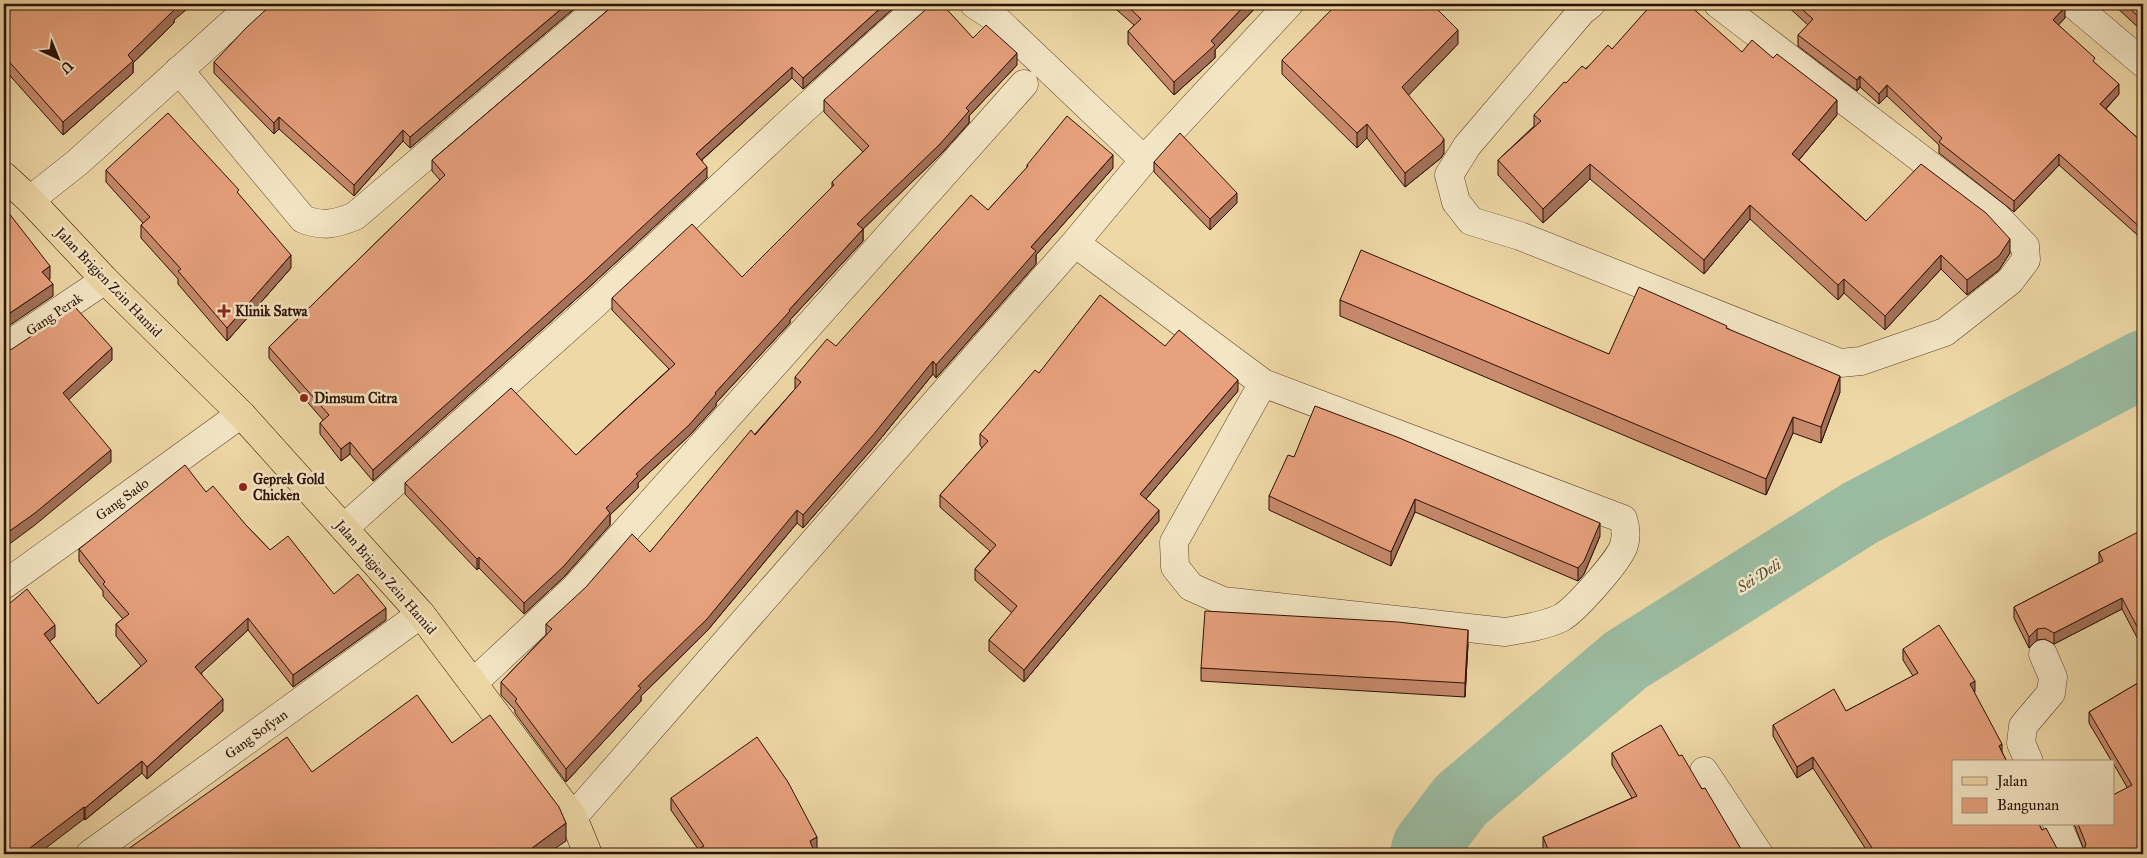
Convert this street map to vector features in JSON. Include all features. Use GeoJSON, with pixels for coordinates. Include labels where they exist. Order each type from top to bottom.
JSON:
{"type":"FeatureCollection","features":[{"type":"Feature","properties":{"kind":"main road","name":"Jalan Brigjen Zein Hamid"},"geometry":{"type":"LineString","coordinates":[[4,176],[30,200],[105,280],[241,414],[421,614],[573,817],[587,854]]}},
{"type":"Feature","properties":{"kind":"street"},"geometry":{"type":"LineString","coordinates":[[30,200],[78,162],[253,4]]}},
{"type":"Feature","properties":{"kind":"street"},"geometry":{"type":"LineString","coordinates":[[179,70],[303,219],[317,225],[337,224],[355,216],[604,4]]}},
{"type":"Feature","properties":{"kind":"street"},"geometry":{"type":"LineString","coordinates":[[344,528],[596,303],[800,112],[921,4]]}},
{"type":"Feature","properties":{"kind":"street"},"geometry":{"type":"LineString","coordinates":[[974,4],[995,18],[1144,160]]}},
{"type":"Feature","properties":{"kind":"street"},"geometry":{"type":"LineString","coordinates":[[573,817],[1075,243],[1144,160],[1289,4]]}},
{"type":"Feature","properties":{"kind":"street"},"geometry":{"type":"LineString","coordinates":[[1582,6],[1467,146],[1449,175],[1456,202],[1472,220],[1520,236],[1840,363],[1861,361],[1945,332],[2010,281],[2026,260],[2025,246],[2020,238],[1996,216],[1718,4]]}},
{"type":"Feature","properties":{"kind":"street"},"geometry":{"type":"LineString","coordinates":[[2073,4],[2143,63]]}},
{"type":"Feature","properties":{"kind":"street"},"geometry":{"type":"LineString","coordinates":[[473,683],[574,589],[1024,84]]}},
{"type":"Feature","properties":{"kind":"street"},"geometry":{"type":"LineString","coordinates":[[1075,243],[1263,383],[1622,519],[1627,531],[1624,547],[1582,602],[1561,618],[1534,627],[1505,632],[1223,601],[1191,588],[1175,567],[1174,542],[1263,383]]}},
{"type":"Feature","properties":{"kind":"street","name":"Gang Perak"},"geometry":{"type":"LineString","coordinates":[[4,348],[105,280]]}},
{"type":"Feature","properties":{"kind":"street","name":"Gang Sado"},"geometry":{"type":"LineString","coordinates":[[4,585],[241,414]]}},
{"type":"Feature","properties":{"kind":"street","name":"Gang Sofyan"},"geometry":{"type":"LineString","coordinates":[[90,854],[421,614]]}},
{"type":"Feature","properties":{"kind":"street"},"geometry":{"type":"LineString","coordinates":[[2029,760],[2021,742],[2023,726],[2051,693],[2053,677],[2043,654]]}},
{"type":"Feature","properties":{"kind":"street"},"geometry":{"type":"LineString","coordinates":[[1704,771],[1759,854]]}},
{"type":"Feature","properties":{"kind":"street"},"geometry":{"type":"LineString","coordinates":[[2057,826],[2070,854]]}},
{"type":"Feature","properties":{"kind":"building"},"geometry":{"type":"Polygon","coordinates":[[[4,4],[178,4],[128,55],[133,61],[63,122],[4,56],[4,4]]]}},
{"type":"Feature","properties":{"kind":"building"},"geometry":{"type":"Polygon","coordinates":[[[272,4],[567,4],[410,137],[403,130],[354,185],[279,117],[274,123],[214,62],[272,4]]]}},
{"type":"Feature","properties":{"kind":"building"},"geometry":{"type":"Polygon","coordinates":[[[615,4],[885,4],[803,78],[792,67],[696,154],[707,167],[585,280],[373,470],[350,442],[341,449],[320,423],[329,415],[269,347],[445,175],[432,160],[615,4]]]}},
{"type":"Feature","properties":{"kind":"building"},"geometry":{"type":"Polygon","coordinates":[[[932,4],[942,4],[973,38],[986,25],[1017,53],[966,108],[969,111],[940,144],[857,224],[863,229],[715,393],[689,425],[636,474],[638,476],[606,508],[610,513],[563,567],[524,603],[479,557],[477,559],[405,483],[511,388],[576,455],[675,364],[612,298],[692,224],[742,277],[834,185],[832,182],[869,146],[824,100],[932,4]]]}},
{"type":"Feature","properties":{"kind":"building"},"geometry":{"type":"Polygon","coordinates":[[[1125,4],[1246,4],[1211,41],[1215,45],[1174,82],[1128,31],[1141,19],[1125,4]]]}},
{"type":"Feature","properties":{"kind":"building"},"geometry":{"type":"Polygon","coordinates":[[[1337,4],[1432,4],[1458,30],[1402,87],[1444,139],[1441,144],[1405,173],[1367,124],[1357,133],[1282,60],[1337,4]]]}},
{"type":"Feature","properties":{"kind":"building"},"geometry":{"type":"Polygon","coordinates":[[[1652,4],[1688,4],[1742,52],[1752,40],[1773,58],[1777,54],[1837,100],[1792,154],[1866,221],[1921,164],[1986,213],[2010,239],[1999,256],[1967,280],[1941,255],[1885,316],[1844,279],[1838,285],[1750,205],[1704,260],[1590,164],[1543,209],[1498,160],[1541,121],[1534,115],[1564,82],[1566,83],[1582,66],[1586,69],[1608,45],[1612,49],[1652,4]]]}},
{"type":"Feature","properties":{"kind":"building"},"geometry":{"type":"Polygon","coordinates":[[[1796,4],[2062,4],[2065,7],[2053,20],[2095,58],[2093,61],[2119,84],[2100,104],[2143,143],[2143,230],[2059,154],[2014,201],[1939,142],[1942,138],[1887,85],[1879,94],[1860,76],[1857,80],[1798,35],[1813,19],[1796,4]]]}},
{"type":"Feature","properties":{"kind":"building"},"geometry":{"type":"Polygon","coordinates":[[[2125,4],[2143,4],[2143,21],[2125,4]]]}},
{"type":"Feature","properties":{"kind":"building"},"geometry":{"type":"Polygon","coordinates":[[[168,113],[239,190],[237,192],[291,255],[227,328],[178,271],[181,269],[141,225],[150,217],[106,170],[168,113]]]}},
{"type":"Feature","properties":{"kind":"building"},"geometry":{"type":"Polygon","coordinates":[[[1067,116],[1113,155],[1031,247],[1036,251],[936,365],[933,361],[873,435],[803,515],[797,510],[707,619],[638,686],[641,688],[566,769],[515,701],[517,699],[501,682],[552,629],[546,624],[586,587],[632,534],[650,552],[751,430],[755,435],[801,382],[795,377],[827,339],[836,346],[971,195],[988,210],[1028,166],[1067,116]]]}},
{"type":"Feature","properties":{"kind":"building"},"geometry":{"type":"Polygon","coordinates":[[[1180,133],[1237,193],[1210,219],[1154,162],[1180,133]]]}},
{"type":"Feature","properties":{"kind":"building"},"geometry":{"type":"Polygon","coordinates":[[[8,212],[50,266],[42,272],[53,284],[4,317],[4,215],[8,212]]]}},
{"type":"Feature","properties":{"kind":"building"},"geometry":{"type":"Polygon","coordinates":[[[1361,250],[1609,354],[1639,287],[1727,326],[1726,328],[1840,376],[1821,427],[1793,417],[1766,479],[1340,300],[1361,250]]]}},
{"type":"Feature","properties":{"kind":"building"},"geometry":{"type":"Polygon","coordinates":[[[1100,295],[1165,346],[1179,330],[1238,380],[1140,494],[1159,510],[1024,670],[989,640],[1017,606],[975,569],[996,545],[940,495],[988,441],[980,434],[1035,370],[1039,373],[1100,295]]]}},
{"type":"Feature","properties":{"kind":"building"},"geometry":{"type":"Polygon","coordinates":[[[75,307],[112,348],[63,393],[111,450],[35,513],[4,535],[4,351],[12,349],[75,307]]]}},
{"type":"Feature","properties":{"kind":"building"},"geometry":{"type":"Polygon","coordinates":[[[1315,406],[1397,437],[1600,523],[1584,561],[1578,568],[1415,499],[1391,552],[1269,496],[1288,455],[1294,457],[1315,406]]]}},
{"type":"Feature","properties":{"kind":"building"},"geometry":{"type":"Polygon","coordinates":[[[185,465],[206,492],[213,486],[270,550],[288,536],[334,594],[358,574],[386,608],[293,675],[248,618],[195,667],[223,699],[147,767],[142,761],[85,808],[22,854],[4,854],[4,608],[27,589],[55,625],[44,634],[98,704],[147,661],[116,624],[129,614],[103,584],[105,582],[79,549],[185,465]]]}},
{"type":"Feature","properties":{"kind":"building"},"geometry":{"type":"Polygon","coordinates":[[[2142,530],[2143,638],[2122,598],[2054,633],[2045,628],[2037,629],[2029,637],[2014,607],[2103,561],[2099,552],[2142,530]]]}},
{"type":"Feature","properties":{"kind":"building"},"geometry":{"type":"Polygon","coordinates":[[[1205,611],[1398,622],[1468,630],[1465,683],[1201,668],[1205,611]]]}},
{"type":"Feature","properties":{"kind":"building"},"geometry":{"type":"Polygon","coordinates":[[[1939,625],[1975,681],[1970,684],[2002,744],[1999,746],[2006,760],[1952,760],[1952,826],[2040,826],[2042,830],[2046,828],[2060,854],[1876,854],[1813,757],[1797,767],[1773,725],[1834,689],[1846,711],[1918,673],[1903,649],[1939,625]]]}},
{"type":"Feature","properties":{"kind":"building"},"geometry":{"type":"Polygon","coordinates":[[[2143,680],[2143,854],[2080,854],[2083,852],[2086,844],[2079,826],[2114,826],[2114,794],[2132,785],[2089,712],[2143,680]]]}},
{"type":"Feature","properties":{"kind":"building"},"geometry":{"type":"Polygon","coordinates":[[[417,695],[452,743],[490,715],[559,807],[566,823],[524,854],[121,854],[287,737],[312,772],[417,695]]]}},
{"type":"Feature","properties":{"kind":"building"},"geometry":{"type":"Polygon","coordinates":[[[1661,725],[1679,756],[1682,755],[1702,789],[1705,788],[1744,854],[1550,854],[1543,837],[1637,796],[1612,753],[1661,725]]]}},
{"type":"Feature","properties":{"kind":"building"},"geometry":{"type":"Polygon","coordinates":[[[757,737],[788,782],[817,837],[810,841],[815,854],[699,854],[697,850],[704,846],[671,798],[757,737]]]}},
{"type":"Feature","properties":{"kind":"waterway","name":"Sei Deli"},"geometry":{"type":"LineString","coordinates":[[1424,854],[1426,846],[1461,800],[1626,660],[1860,513],[2143,364]]}},
{"type":"Feature","properties":{"kind":"place","name":"Klinik Satwa"},"geometry":{"type":"Point","coordinates":[224,311]}},
{"type":"Feature","properties":{"kind":"place","name":"Dimsum Citra"},"geometry":{"type":"Point","coordinates":[304,398]}},
{"type":"Feature","properties":{"kind":"place","name":"Geprek Gold Chicken"},"geometry":{"type":"Point","coordinates":[243,487]}}]}
